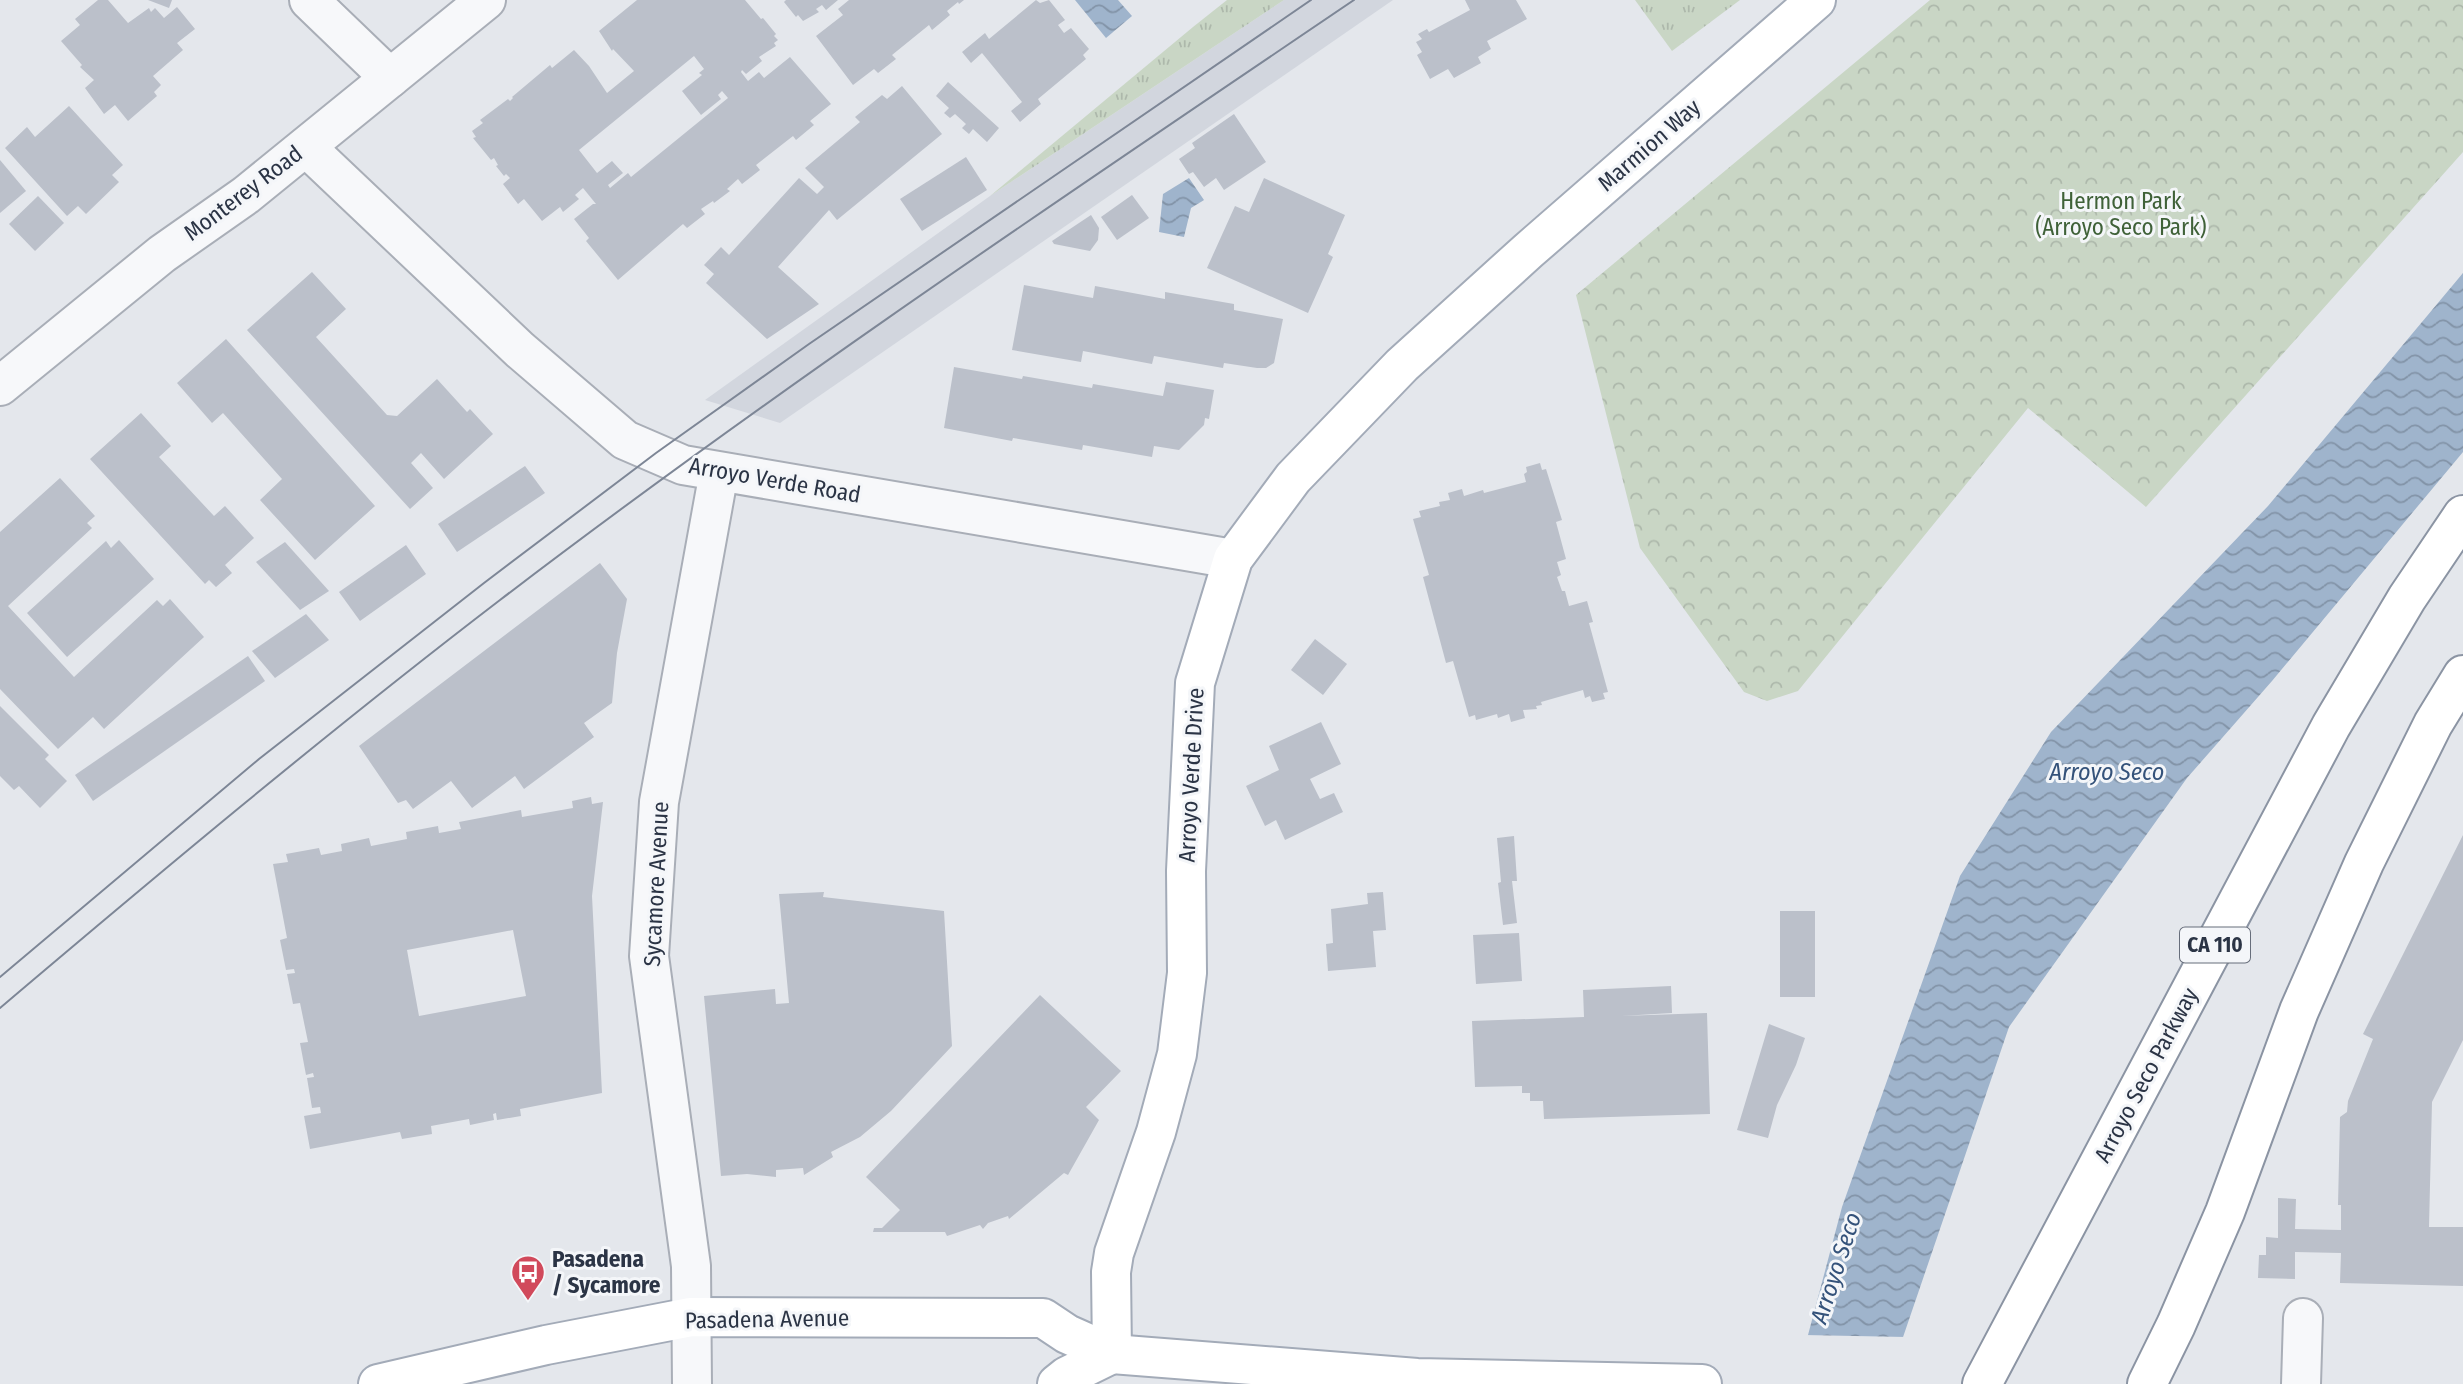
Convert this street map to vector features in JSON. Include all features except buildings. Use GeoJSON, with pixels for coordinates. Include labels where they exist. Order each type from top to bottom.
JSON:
{"type":"FeatureCollection","features":[{"type":"Feature","properties":{"kind":"main road","name":"Marmion Way"},"geometry":{"type":"LineString","coordinates":[[1483,291],[1816,0]]}},
{"type":"Feature","properties":{"kind":"main road","name":"Arroyo Verde Drive"},"geometry":{"type":"LineString","coordinates":[[1112,1354],[1111,1272],[1114,1253],[1156,1132],[1177,1054],[1187,973],[1186,871],[1195,683],[1233,559],[1293,478],[1402,365],[1483,291]]}},
{"type":"Feature","properties":{"kind":"main road","name":"Arroyo Seco Parkway"},"geometry":{"type":"LineString","coordinates":[[1982,1384],[2331,726],[2407,597],[2463,515]]}},
{"type":"Feature","properties":{"kind":"main road"},"geometry":{"type":"LineString","coordinates":[[2147,1384],[2225,1212],[2300,1010],[2364,863],[2433,724],[2463,675]]}},
{"type":"Feature","properties":{"kind":"main road","name":"Pasadena Avenue"},"geometry":{"type":"LineString","coordinates":[[378,1384],[547,1345],[691,1317],[1043,1318],[1067,1335],[1112,1354],[1417,1378],[1702,1384]]}},
{"type":"Feature","properties":{"kind":"main road"},"geometry":{"type":"LineString","coordinates":[[1057,1384],[1067,1376],[1112,1354]]}},
{"type":"Feature","properties":{"kind":"street"},"geometry":{"type":"LineString","coordinates":[[309,0],[390,78]]}},
{"type":"Feature","properties":{"kind":"street","name":"Monterey Road"},"geometry":{"type":"LineString","coordinates":[[0,386],[162,254],[246,195],[486,0]]}},
{"type":"Feature","properties":{"kind":"street","name":"Arroyo Verde Road"},"geometry":{"type":"LineString","coordinates":[[306,147],[520,350],[625,440],[683,465],[1233,559]]}},
{"type":"Feature","properties":{"kind":"street","name":"Sycamore Avenue"},"geometry":{"type":"LineString","coordinates":[[692,1384],[690,1258],[649,956],[659,802],[719,472]]}},
{"type":"Feature","properties":{"kind":"street"},"geometry":{"type":"LineString","coordinates":[[2301,1384],[2303,1318]]}},
{"type":"Feature","properties":{"kind":"shaded area"},"geometry":{"type":"Polygon","coordinates":[[[1284,0],[1393,0],[780,423],[705,400],[990,196],[1284,0]]]}},
{"type":"Feature","properties":{"kind":"green space"},"geometry":{"type":"Polygon","coordinates":[[[1227,0],[1284,0],[990,196],[1193,27],[1227,0]]]}},
{"type":"Feature","properties":{"kind":"green space"},"geometry":{"type":"Polygon","coordinates":[[[1635,0],[1740,0],[1672,51],[1635,0]]]}},
{"type":"Feature","properties":{"kind":"green space","name":"Hermon Park (Arroyo Seco Park)"},"geometry":{"type":"Polygon","coordinates":[[[1930,0],[2463,0],[2463,152],[2146,507],[2028,408],[1798,691],[1767,701],[1744,692],[1640,548],[1576,295],[1930,0]]]}},
{"type":"Feature","properties":{"kind":"water"},"geometry":{"type":"Polygon","coordinates":[[[1075,0],[1118,0],[1132,16],[1106,38],[1075,0]]]}},
{"type":"Feature","properties":{"kind":"water"},"geometry":{"type":"Polygon","coordinates":[[[1189,178],[1204,200],[1191,208],[1184,237],[1159,232],[1163,194],[1189,178]]]}},
{"type":"Feature","properties":{"kind":"water","name":"Arroyo Seco"},"geometry":{"type":"Polygon","coordinates":[[[2463,273],[2463,452],[2272,681],[2187,778],[2009,1027],[1887,1384],[1795,1384],[1842,1207],[1960,876],[2051,732],[2268,506],[2463,273]]]}},
{"type":"Feature","properties":{"kind":"pier"},"geometry":{"type":"Polygon","coordinates":[[[1804,1335],[1906,1337],[1891,1384],[1791,1384],[1804,1335]]]}},
{"type":"Feature","properties":{"kind":"tram line"},"geometry":{"type":"LineString","coordinates":[[0,977],[259,759],[656,453],[809,344],[1311,0]]}},
{"type":"Feature","properties":{"kind":"tram line"},"geometry":{"type":"LineString","coordinates":[[0,1008],[310,750],[436,649],[604,522],[922,294],[1354,0]]}},
{"type":"Feature","properties":{"kind":"place","name":"Pasadena / Sycamore"},"geometry":{"type":"Point","coordinates":[528,1302]}}]}
